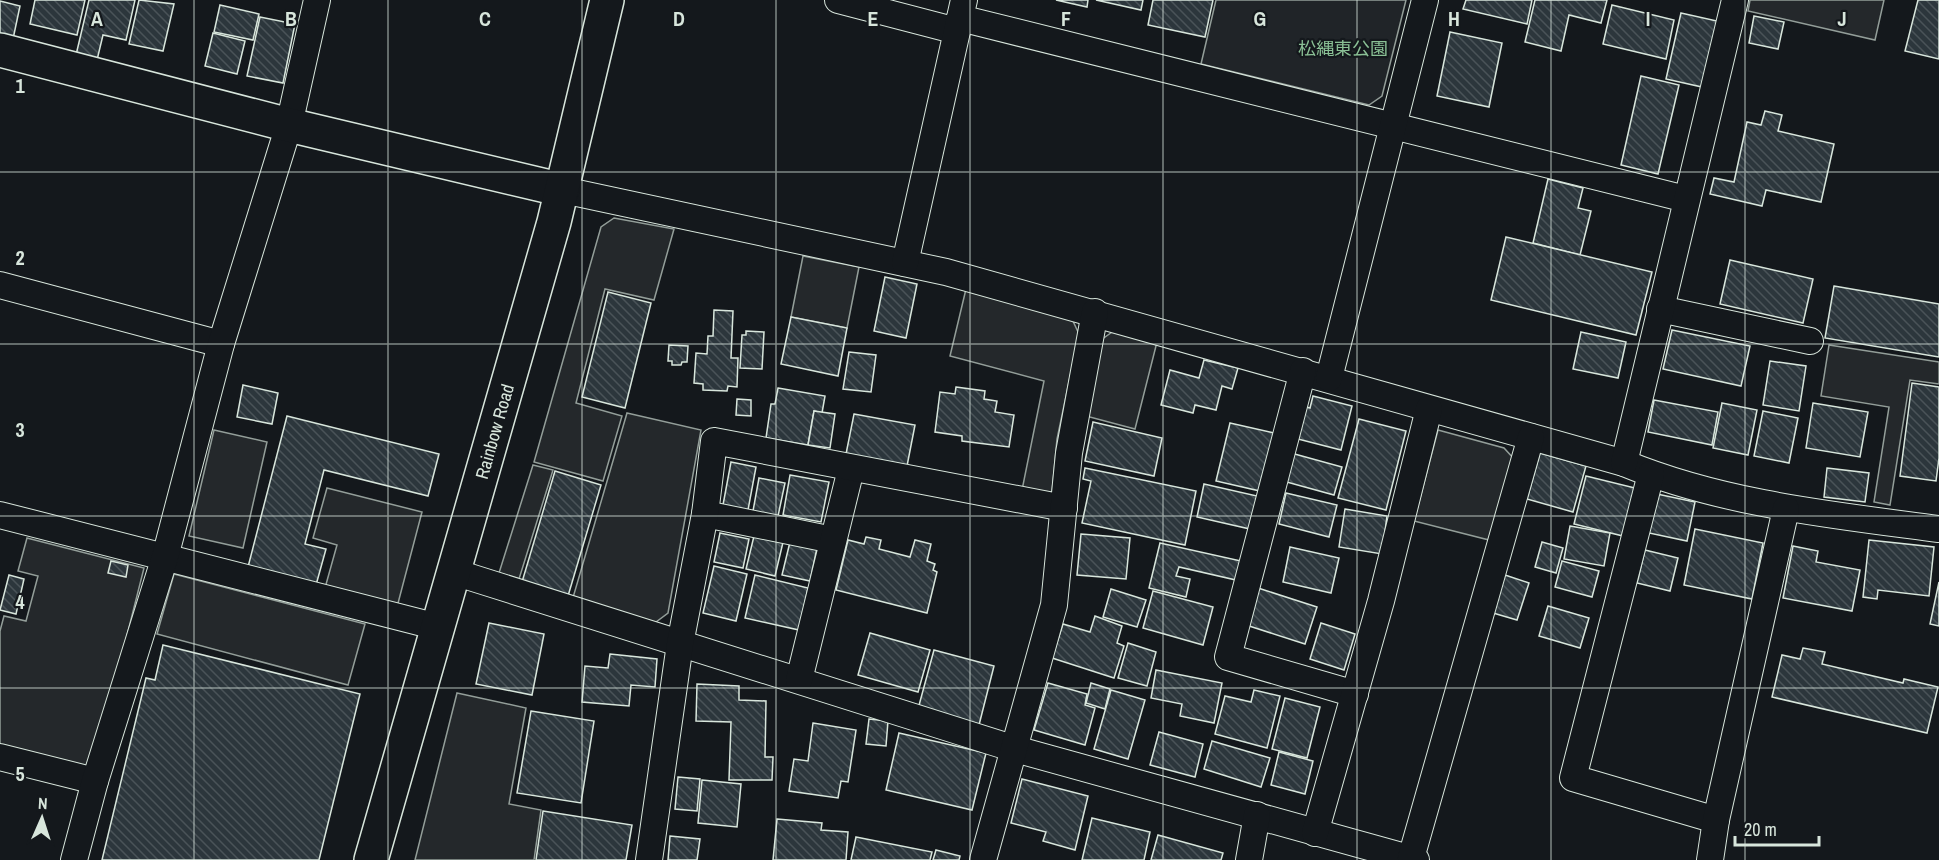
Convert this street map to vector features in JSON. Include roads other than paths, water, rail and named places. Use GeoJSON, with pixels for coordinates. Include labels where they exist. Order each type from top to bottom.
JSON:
{"type":"FeatureCollection","features":[{"type":"Feature","properties":{"kind":"street"},"geometry":{"type":"LineString","coordinates":[[74,860],[95,781],[165,557],[221,344],[289,125],[317,0]]}},
{"type":"Feature","properties":{"kind":"street","name":"Rainbow Road"},"geometry":{"type":"LineString","coordinates":[[371,860],[563,190],[608,0]]}},
{"type":"Feature","properties":{"kind":"street"},"geometry":{"type":"LineString","coordinates":[[838,0],[960,16],[1686,198]]}},
{"type":"Feature","properties":{"kind":"street"},"geometry":{"type":"LineString","coordinates":[[1329,378],[1425,0]]}},
{"type":"Feature","properties":{"kind":"street"},"geometry":{"type":"LineString","coordinates":[[1624,463],[1735,0]]}},
{"type":"Feature","properties":{"kind":"street"},"geometry":{"type":"LineString","coordinates":[[904,263],[960,16]]}},
{"type":"Feature","properties":{"kind":"street"},"geometry":{"type":"LineString","coordinates":[[0,50],[289,125],[563,190],[904,263],[1095,312],[1624,463],[1651,474],[1786,509],[1939,529]]}},
{"type":"Feature","properties":{"kind":"street"},"geometry":{"type":"LineString","coordinates":[[0,285],[221,344]]}},
{"type":"Feature","properties":{"kind":"street"},"geometry":{"type":"LineString","coordinates":[[1660,309],[1810,342]]}},
{"type":"Feature","properties":{"kind":"street"},"geometry":{"type":"LineString","coordinates":[[983,860],[1054,606],[1068,453],[1095,312]]}},
{"type":"Feature","properties":{"kind":"street"},"geometry":{"type":"LineString","coordinates":[[1303,371],[1228,657],[1355,694]]}},
{"type":"Feature","properties":{"kind":"street"},"geometry":{"type":"LineString","coordinates":[[1315,833],[1381,601],[1429,409]]}},
{"type":"Feature","properties":{"kind":"street"},"geometry":{"type":"LineString","coordinates":[[454,572],[1015,749],[1414,859],[1530,437]]}},
{"type":"Feature","properties":{"kind":"street"},"geometry":{"type":"LineString","coordinates":[[649,860],[680,644],[705,514],[714,441],[1064,508]]}},
{"type":"Feature","properties":{"kind":"street"},"geometry":{"type":"LineString","coordinates":[[799,680],[851,468]]}},
{"type":"Feature","properties":{"kind":"street"},"geometry":{"type":"LineString","coordinates":[[1651,474],[1573,778],[1716,820]]}},
{"type":"Feature","properties":{"kind":"street"},"geometry":{"type":"LineString","coordinates":[[1710,860],[1716,820],[1786,509]]}},
{"type":"Feature","properties":{"kind":"street"},"geometry":{"type":"LineString","coordinates":[[705,514],[833,540]]}},
{"type":"Feature","properties":{"kind":"street"},"geometry":{"type":"LineString","coordinates":[[0,515],[438,627]]}},
{"type":"Feature","properties":{"kind":"street"},"geometry":{"type":"LineString","coordinates":[[0,757],[95,781]]}},
{"type":"Feature","properties":{"kind":"street"},"geometry":{"type":"LineString","coordinates":[[1249,860],[1257,815]]}},
{"type":"Feature","properties":{"kind":"park label","name":"松縄東公園"},"geometry":{"type":"Point","coordinates":[1343,48]}}]}
